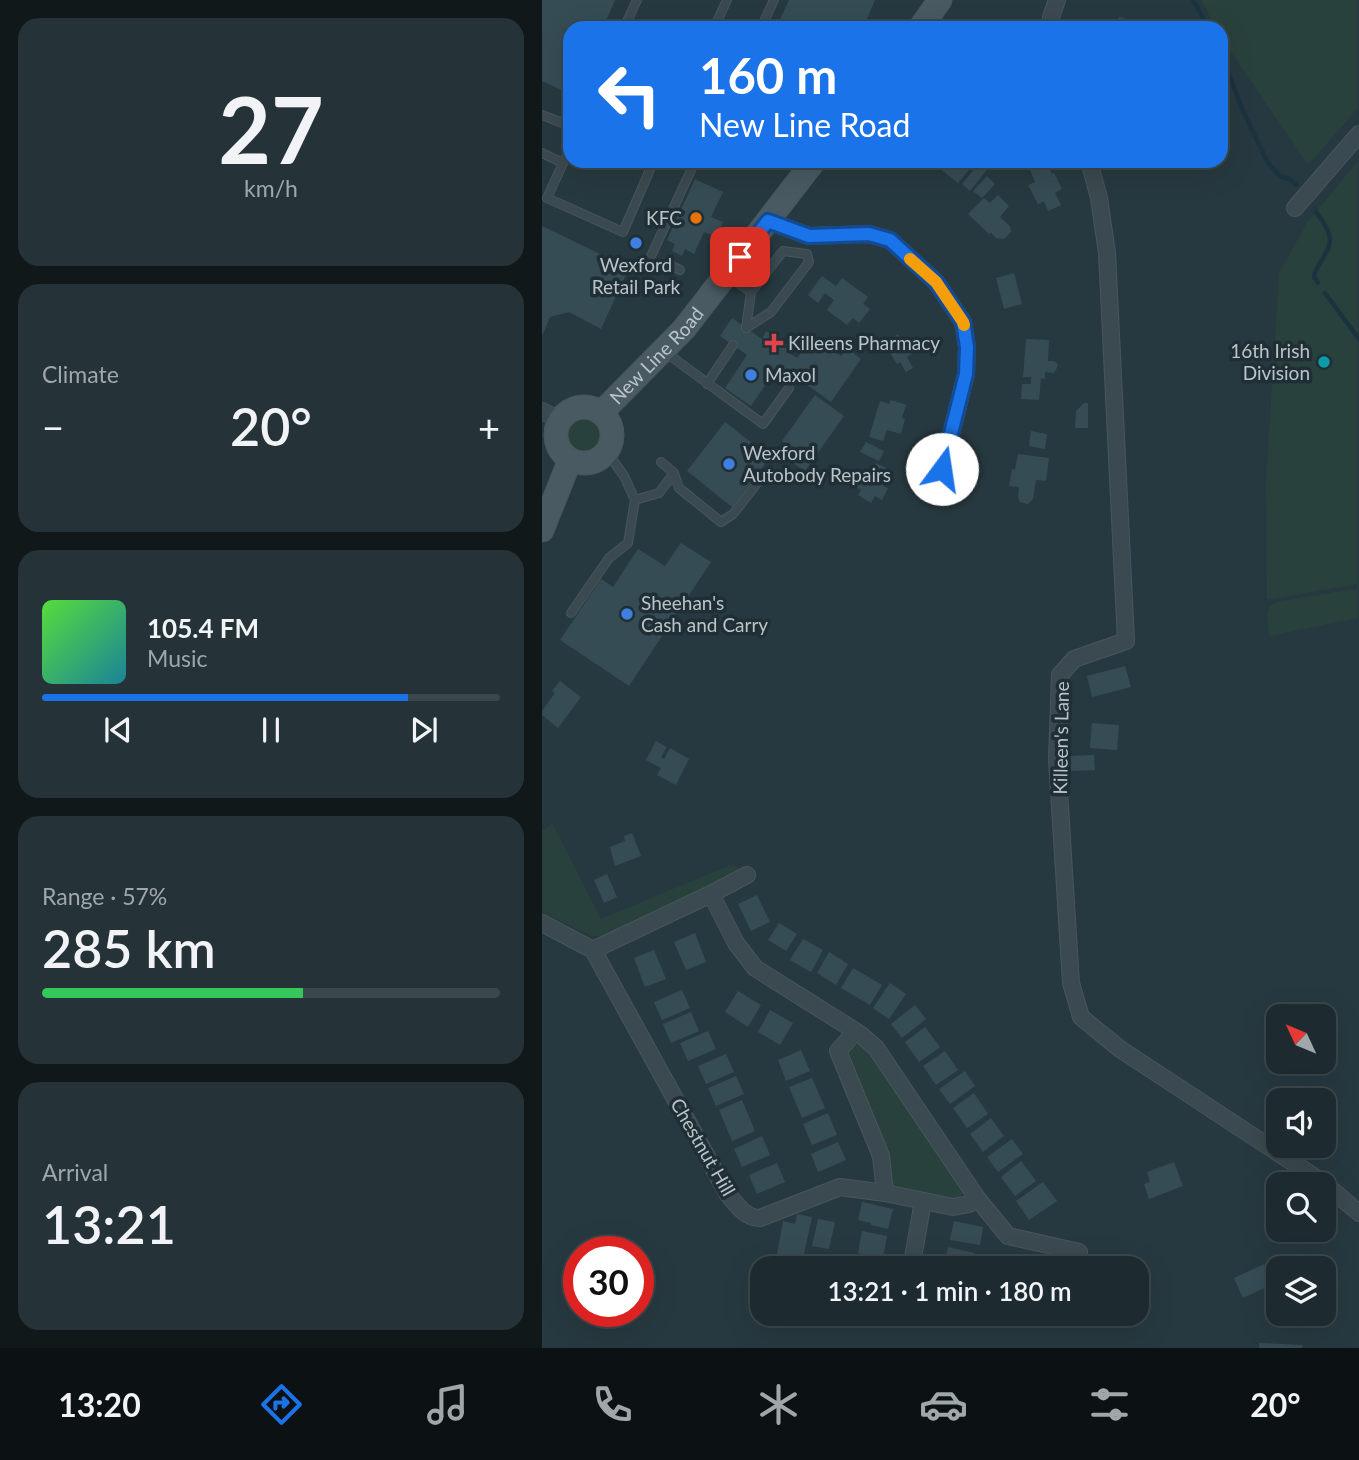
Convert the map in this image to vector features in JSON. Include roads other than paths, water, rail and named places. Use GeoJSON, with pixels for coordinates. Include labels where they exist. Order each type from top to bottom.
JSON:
{"type":"FeatureCollection","features":[{"type":"Feature","properties":{"kind":"main road"},"geometry":{"type":"LineString","coordinates":[[925,21],[940,0]]}},
{"type":"Feature","properties":{"kind":"main road","name":"New Line Road"},"geometry":{"type":"LineString","coordinates":[[601,413],[684,329],[809,168]]}},
{"type":"Feature","properties":{"kind":"main road"},"geometry":{"type":"LineString","coordinates":[[583,407],[601,413],[608,420],[611,429],[612,438],[607,452],[588,463],[571,460],[558,447],[557,430],[551,415],[583,407]]}},
{"type":"Feature","properties":{"kind":"main road"},"geometry":{"type":"LineString","coordinates":[[542,530],[571,460]]}},
{"type":"Feature","properties":{"kind":"street"},"geometry":{"type":"LineString","coordinates":[[1051,21],[1057,0]]}},
{"type":"Feature","properties":{"kind":"street"},"geometry":{"type":"LineString","coordinates":[[1295,208],[1359,134]]}},
{"type":"Feature","properties":{"kind":"street","name":"Killeen's Lane"},"geometry":{"type":"LineString","coordinates":[[1091,168],[1099,198],[1107,253],[1126,641],[1074,659],[1060,675],[1057,759],[1070,984],[1081,1017],[1120,1049],[1324,1182],[1359,1213]]}},
{"type":"Feature","properties":{"kind":"street"},"geometry":{"type":"LineString","coordinates":[[768,221],[809,236],[869,234],[890,240],[936,282],[963,322],[967,347],[966,374],[937,491]]}},
{"type":"Feature","properties":{"kind":"street"},"geometry":{"type":"LineString","coordinates":[[542,923],[593,950],[747,875]]}},
{"type":"Feature","properties":{"kind":"street"},"geometry":{"type":"LineString","coordinates":[[711,894],[736,943],[755,968],[869,1040],[876,1048],[977,1198],[1008,1236],[1079,1252]]}},
{"type":"Feature","properties":{"kind":"street","name":"Chestnut Hill"},"geometry":{"type":"LineString","coordinates":[[593,950],[726,1193],[750,1217],[760,1218],[840,1187],[953,1207],[969,1204],[977,1198]]}},
{"type":"Feature","properties":{"kind":"street"},"geometry":{"type":"LineString","coordinates":[[852,1029],[849,1039],[838,1051],[881,1156],[885,1193]]}},
{"type":"Feature","properties":{"kind":"street"},"geometry":{"type":"LineString","coordinates":[[913,1256],[923,1200]]}},
{"type":"Feature","properties":{"kind":"lane"},"geometry":{"type":"LineString","coordinates":[[627,21],[637,0]]}},
{"type":"Feature","properties":{"kind":"lane"},"geometry":{"type":"LineString","coordinates":[[717,21],[727,0]]}},
{"type":"Feature","properties":{"kind":"lane"},"geometry":{"type":"LineString","coordinates":[[764,21],[774,0]]}},
{"type":"Feature","properties":{"kind":"lane"},"geometry":{"type":"LineString","coordinates":[[542,114],[563,123]]}},
{"type":"Feature","properties":{"kind":"lane"},"geometry":{"type":"LineString","coordinates":[[542,153],[563,163],[544,197],[623,232],[648,168]]}},
{"type":"Feature","properties":{"kind":"lane"},"geometry":{"type":"LineString","coordinates":[[651,256],[692,168]]}},
{"type":"Feature","properties":{"kind":"lane"},"geometry":{"type":"LineString","coordinates":[[783,251],[807,254],[809,262],[771,312],[746,328],[751,292],[783,251]]}},
{"type":"Feature","properties":{"kind":"lane"},"geometry":{"type":"LineString","coordinates":[[668,264],[680,270]]}},
{"type":"Feature","properties":{"kind":"lane"},"geometry":{"type":"LineString","coordinates":[[726,275],[751,292]]}},
{"type":"Feature","properties":{"kind":"lane"},"geometry":{"type":"LineString","coordinates":[[707,384],[733,345]]}},
{"type":"Feature","properties":{"kind":"lane"},"geometry":{"type":"LineString","coordinates":[[662,351],[763,424],[789,388]]}},
{"type":"Feature","properties":{"kind":"lane"},"geometry":{"type":"LineString","coordinates":[[571,613],[609,558],[628,543],[635,500],[624,476],[607,452]]}},
{"type":"Feature","properties":{"kind":"lane"},"geometry":{"type":"LineString","coordinates":[[660,462],[674,473],[679,488],[721,522],[733,514],[758,482]]}},
{"type":"Feature","properties":{"kind":"lane"},"geometry":{"type":"LineString","coordinates":[[635,500],[659,493],[674,473]]}},
{"type":"Feature","properties":{"kind":"waterway"},"geometry":{"type":"LineString","coordinates":[[1193,0],[1204,21]]}},
{"type":"Feature","properties":{"kind":"waterway"},"geometry":{"type":"LineString","coordinates":[[1228,72],[1268,163],[1280,176],[1290,179],[1296,185]]}},
{"type":"Feature","properties":{"kind":"waterway"},"geometry":{"type":"LineString","coordinates":[[1316,212],[1330,236],[1328,248],[1315,272],[1314,277],[1318,283]]}},
{"type":"Feature","properties":{"kind":"waterway"},"geometry":{"type":"LineString","coordinates":[[1325,293],[1359,339]]}},
{"type":"Feature","properties":{"kind":"place","name":"KFC"},"geometry":{"type":"Point","coordinates":[696,218]}},
{"type":"Feature","properties":{"kind":"place","name":"Wexford Retail Park"},"geometry":{"type":"Point","coordinates":[636,243]}},
{"type":"Feature","properties":{"kind":"place","name":"Killeens Pharmacy"},"geometry":{"type":"Point","coordinates":[774,343]}},
{"type":"Feature","properties":{"kind":"place","name":"16th Irish Division"},"geometry":{"type":"Point","coordinates":[1324,362]}},
{"type":"Feature","properties":{"kind":"place","name":"Maxol"},"geometry":{"type":"Point","coordinates":[751,375]}},
{"type":"Feature","properties":{"kind":"place","name":"Wexford Autobody Repairs"},"geometry":{"type":"Point","coordinates":[729,464]}},
{"type":"Feature","properties":{"kind":"place","name":"Sheehan's Cash and Carry"},"geometry":{"type":"Point","coordinates":[627,614]}}]}
